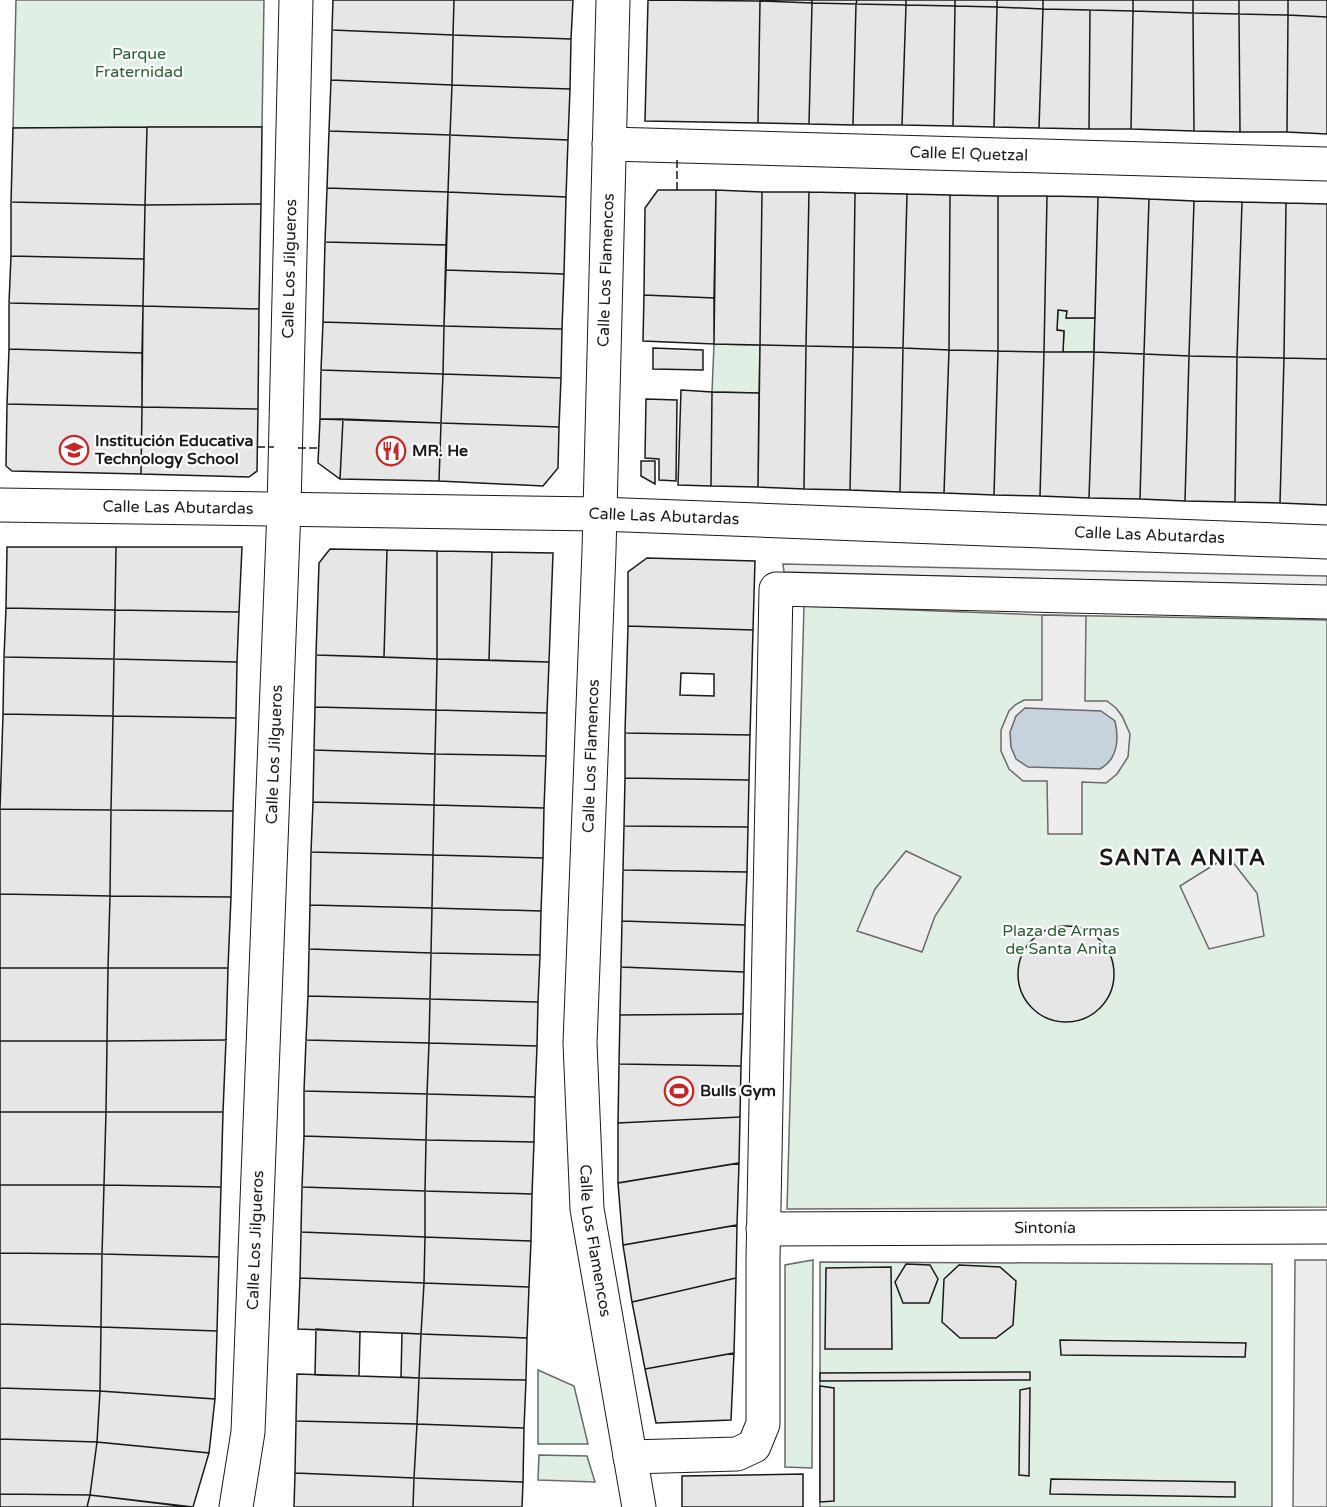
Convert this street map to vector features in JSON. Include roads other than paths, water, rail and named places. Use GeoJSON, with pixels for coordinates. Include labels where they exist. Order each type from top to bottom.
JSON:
{"type":"FeatureCollection","features":[{"type":"Feature","properties":{"kind":"street","name":"Calle Los Jilgueros"},"geometry":{"type":"LineString","coordinates":[[236,1507],[248,1432],[284,509],[296,0]]}},
{"type":"Feature","properties":{"kind":"street","name":"Calle Los Flamencos"},"geometry":{"type":"LineString","coordinates":[[613,0],[599,514],[580,1043],[588,1209],[639,1507]]}},
{"type":"Feature","properties":{"kind":"street","name":"Calle El Quetzal"},"geometry":{"type":"LineString","coordinates":[[609,144],[1327,164]]}},
{"type":"Feature","properties":{"kind":"street","name":"Calle Las Abutardas"},"geometry":{"type":"LineString","coordinates":[[0,506],[599,514],[1327,542]]}},
{"type":"Feature","properties":{"kind":"street"},"geometry":{"type":"LineString","coordinates":[[630,1457],[737,1454],[754,1446],[763,1424],[763,1229],[776,589],[1327,602]]}},
{"type":"Feature","properties":{"kind":"street","name":"Sintonía"},"geometry":{"type":"LineString","coordinates":[[763,1229],[1327,1227]]}},
{"type":"Feature","properties":{"kind":"place","name":"Institución Educativa Technology School"},"geometry":{"type":"Point","coordinates":[74,450]}},
{"type":"Feature","properties":{"kind":"place","name":"MR. He"},"geometry":{"type":"Point","coordinates":[391,451]}},
{"type":"Feature","properties":{"kind":"place","name":"Bulls Gym"},"geometry":{"type":"Point","coordinates":[679,1091]}},
{"type":"Feature","properties":{"kind":"district","name":"SANTA ANITA"},"geometry":{"type":"Point","coordinates":[1183,858]}},
{"type":"Feature","properties":{"kind":"park label","name":"Parque Fraternidad"},"geometry":{"type":"Point","coordinates":[139,63]}},
{"type":"Feature","properties":{"kind":"park label","name":"Plaza de Armas de Santa Anita"},"geometry":{"type":"Point","coordinates":[1061,940]}}]}
